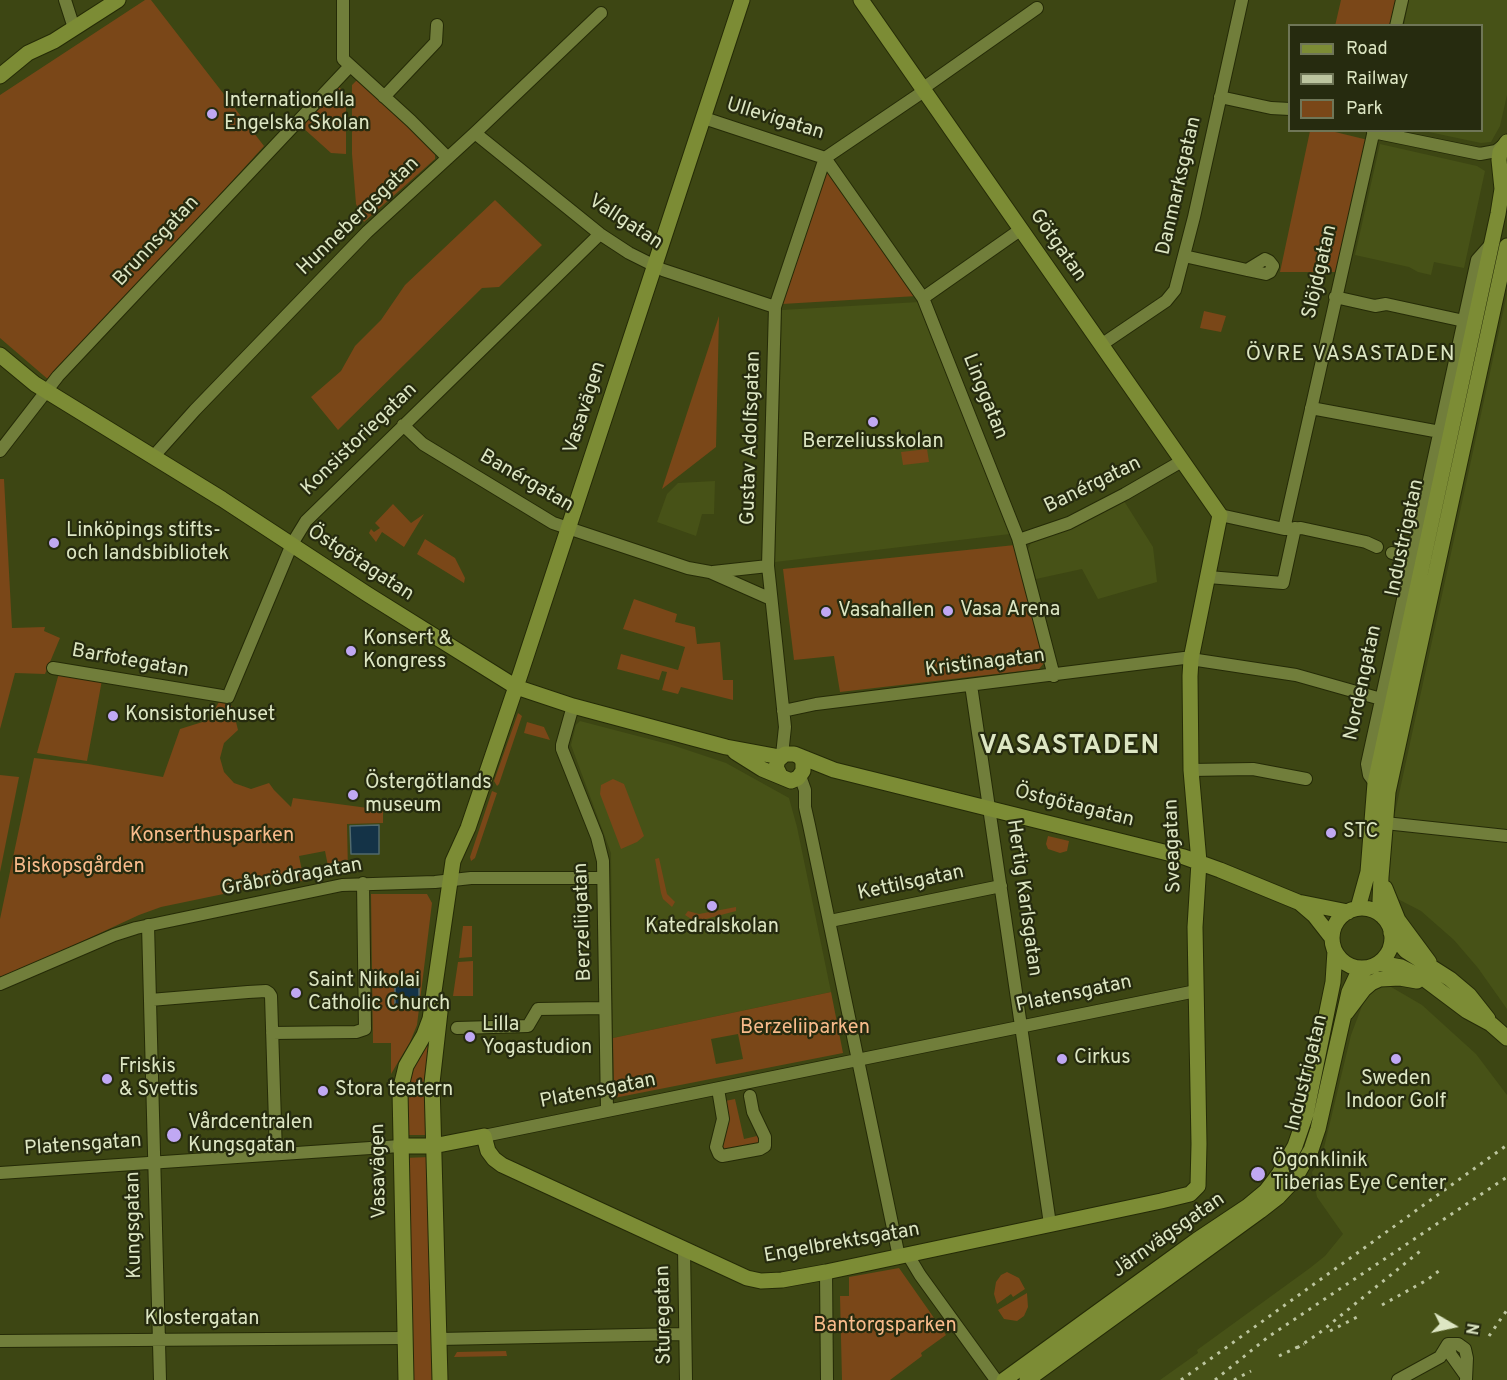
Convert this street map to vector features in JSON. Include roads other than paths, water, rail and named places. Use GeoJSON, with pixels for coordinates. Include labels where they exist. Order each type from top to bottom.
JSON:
{"type":"FeatureCollection","features":[{"type":"Feature","properties":{"kind":"main road"},"geometry":{"type":"LineString","coordinates":[[3,74],[28,53],[54,41],[118,0]]}},
{"type":"Feature","properties":{"kind":"main road","name":"Vasavägen"},"geometry":{"type":"LineString","coordinates":[[406,1380],[400,1146],[402,1081],[406,1066],[424,1035],[430,1019],[454,880],[468,828],[569,529],[742,0]]}},
{"type":"Feature","properties":{"kind":"main road","name":"Götgatan"},"geometry":{"type":"LineString","coordinates":[[861,0],[1220,515]]}},
{"type":"Feature","properties":{"kind":"main road","name":"Industrigatan"},"geometry":{"type":"LineString","coordinates":[[1384,918],[1380,901],[1388,792],[1500,244],[1502,178],[1498,160],[1506,143]]}},
{"type":"Feature","properties":{"kind":"main road","name":"Industrigatan"},"geometry":{"type":"LineString","coordinates":[[1353,910],[1368,872],[1375,783],[1500,244]]}},
{"type":"Feature","properties":{"kind":"main road","name":"Östgötagatan"},"geometry":{"type":"LineString","coordinates":[[0,355],[47,391],[516,687],[573,706],[726,747],[789,755],[819,762],[834,770]]}},
{"type":"Feature","properties":{"kind":"main road","name":"Sveagatan"},"geometry":{"type":"LineString","coordinates":[[1200,1180],[1195,927],[1199,862],[1191,771],[1190,684],[1191,659],[1220,515]]}},
{"type":"Feature","properties":{"kind":"main road","name":"Östgötagatan"},"geometry":{"type":"LineString","coordinates":[[726,747],[762,769],[792,777],[822,770],[834,770],[1147,847],[1199,862],[1298,902],[1353,910]]}},
{"type":"Feature","properties":{"kind":"main road"},"geometry":{"type":"LineString","coordinates":[[789,755],[804,765],[792,777],[776,767],[789,755]]}},
{"type":"Feature","properties":{"kind":"main road"},"geometry":{"type":"LineString","coordinates":[[1381,877],[1398,920],[1435,969]]}},
{"type":"Feature","properties":{"kind":"main road","name":"Vasavägen"},"geometry":{"type":"LineString","coordinates":[[440,1380],[432,1083],[454,880]]}},
{"type":"Feature","properties":{"kind":"main road","name":"Östgötagatan"},"geometry":{"type":"LineString","coordinates":[[1298,902],[1314,915],[1333,944]]}},
{"type":"Feature","properties":{"kind":"main road"},"geometry":{"type":"LineString","coordinates":[[1391,933],[1390,947],[1384,958],[1373,965],[1359,968],[1345,963],[1333,944],[1335,925],[1353,910],[1375,911],[1384,918],[1391,933],[1406,951],[1435,969],[1469,995],[1491,1024],[1507,1038]]}},
{"type":"Feature","properties":{"kind":"main road","name":"Industrigatan"},"geometry":{"type":"LineString","coordinates":[[1311,1090],[1333,982],[1333,944]]}},
{"type":"Feature","properties":{"kind":"main road"},"geometry":{"type":"LineString","coordinates":[[1373,965],[1410,971],[1435,986],[1467,1011],[1491,1024]]}},
{"type":"Feature","properties":{"kind":"main road","name":"Industrigatan"},"geometry":{"type":"LineString","coordinates":[[1286,1190],[1301,1169],[1314,1139],[1354,979],[1373,965]]}},
{"type":"Feature","properties":{"kind":"main road"},"geometry":{"type":"LineString","coordinates":[[1344,1015],[1364,989],[1380,979],[1410,979],[1435,986]]}},
{"type":"Feature","properties":{"kind":"main road","name":"Järnvägsgatan"},"geometry":{"type":"LineString","coordinates":[[1004,1380],[1258,1198],[1279,1174],[1295,1146],[1311,1090]]}},
{"type":"Feature","properties":{"kind":"main road","name":"Platensgatan"},"geometry":{"type":"LineString","coordinates":[[400,1146],[434,1146],[484,1136]]}},
{"type":"Feature","properties":{"kind":"main road","name":"Engelbrektsgatan"},"geometry":{"type":"LineString","coordinates":[[484,1136],[488,1151],[494,1160],[502,1165],[747,1278],[761,1281],[775,1281],[826,1272],[1190,1194],[1196,1190],[1200,1180]]}},
{"type":"Feature","properties":{"kind":"main road","name":"Järnvägsgatan"},"geometry":{"type":"LineString","coordinates":[[1027,1380],[1286,1190]]}},
{"type":"Feature","properties":{"kind":"street"},"geometry":{"type":"LineString","coordinates":[[65,0],[74,28]]}},
{"type":"Feature","properties":{"kind":"street"},"geometry":{"type":"LineString","coordinates":[[344,0],[343,59],[448,158]]}},
{"type":"Feature","properties":{"kind":"street","name":"Danmarksgatan"},"geometry":{"type":"LineString","coordinates":[[1101,345],[1172,296],[1179,280],[1242,0]]}},
{"type":"Feature","properties":{"kind":"street"},"geometry":{"type":"LineString","coordinates":[[1396,24],[1402,0]]}},
{"type":"Feature","properties":{"kind":"street","name":"Ullevigatan"},"geometry":{"type":"LineString","coordinates":[[704,118],[825,158],[1037,8]]}},
{"type":"Feature","properties":{"kind":"street","name":"Hunnebergsgatan"},"geometry":{"type":"LineString","coordinates":[[153,457],[195,410],[362,237],[601,13]]}},
{"type":"Feature","properties":{"kind":"street"},"geometry":{"type":"LineString","coordinates":[[384,97],[436,42],[437,25]]}},
{"type":"Feature","properties":{"kind":"street","name":"Brunnsgatan"},"geometry":{"type":"LineString","coordinates":[[0,451],[58,376],[350,66]]}},
{"type":"Feature","properties":{"kind":"street"},"geometry":{"type":"LineString","coordinates":[[1220,97],[1271,108],[1287,107]]}},
{"type":"Feature","properties":{"kind":"street","name":"Slöjdgatan"},"geometry":{"type":"LineString","coordinates":[[1208,577],[1283,583],[1289,528],[1311,408],[1373,132]]}},
{"type":"Feature","properties":{"kind":"street"},"geometry":{"type":"LineString","coordinates":[[1378,132],[1480,154],[1496,151],[1506,143]]}},
{"type":"Feature","properties":{"kind":"street","name":"Vallgatan"},"geometry":{"type":"LineString","coordinates":[[475,133],[600,234],[629,253],[655,266],[775,307]]}},
{"type":"Feature","properties":{"kind":"street"},"geometry":{"type":"LineString","coordinates":[[1480,154],[1502,178]]}},
{"type":"Feature","properties":{"kind":"street","name":"Linggatan"},"geometry":{"type":"LineString","coordinates":[[825,158],[923,298],[1019,540],[1054,676]]}},
{"type":"Feature","properties":{"kind":"street","name":"Gustav Adolfsgatan"},"geometry":{"type":"LineString","coordinates":[[789,755],[768,566],[775,307],[825,158]]}},
{"type":"Feature","properties":{"kind":"street"},"geometry":{"type":"LineString","coordinates":[[923,298],[1020,230]]}},
{"type":"Feature","properties":{"kind":"street","name":"Konsistoriegatan"},"geometry":{"type":"LineString","coordinates":[[201,694],[228,697],[292,544],[306,521],[600,234]]}},
{"type":"Feature","properties":{"kind":"street","name":"Nordengatan"},"geometry":{"type":"LineString","coordinates":[[1375,783],[1369,775],[1367,764],[1477,260],[1500,244]]}},
{"type":"Feature","properties":{"kind":"street"},"geometry":{"type":"LineString","coordinates":[[1184,256],[1247,270]]}},
{"type":"Feature","properties":{"kind":"street"},"geometry":{"type":"LineString","coordinates":[[1335,297],[1375,306],[1386,304],[1464,321]]}},
{"type":"Feature","properties":{"kind":"street"},"geometry":{"type":"LineString","coordinates":[[1311,408],[1440,432]]}},
{"type":"Feature","properties":{"kind":"street","name":"Banérgatan"},"geometry":{"type":"LineString","coordinates":[[403,425],[423,444],[553,523],[688,568],[710,572],[771,599]]}},
{"type":"Feature","properties":{"kind":"street","name":"Banérgatan"},"geometry":{"type":"LineString","coordinates":[[1019,540],[1069,523],[1182,461]]}},
{"type":"Feature","properties":{"kind":"street"},"geometry":{"type":"LineString","coordinates":[[1220,515],[1360,540],[1377,547]]}},
{"type":"Feature","properties":{"kind":"street"},"geometry":{"type":"LineString","coordinates":[[1392,553],[1412,558]]}},
{"type":"Feature","properties":{"kind":"street","name":"Banérgatan"},"geometry":{"type":"LineString","coordinates":[[710,572],[768,566]]}},
{"type":"Feature","properties":{"kind":"street","name":"Kristinagatan"},"geometry":{"type":"LineString","coordinates":[[783,711],[816,704],[1191,659],[1296,675],[1381,699]]}},
{"type":"Feature","properties":{"kind":"street","name":"Barfotegatan"},"geometry":{"type":"LineString","coordinates":[[53,668],[201,694]]}},
{"type":"Feature","properties":{"kind":"street","name":"Hertig Karlsgatan"},"geometry":{"type":"LineString","coordinates":[[971,685],[1050,1224]]}},
{"type":"Feature","properties":{"kind":"street","name":"Berzeliigatan"},"geometry":{"type":"LineString","coordinates":[[573,706],[562,749],[601,849],[607,1111]]}},
{"type":"Feature","properties":{"kind":"street"},"geometry":{"type":"LineString","coordinates":[[1191,771],[1253,769],[1306,779]]}},
{"type":"Feature","properties":{"kind":"street"},"geometry":{"type":"LineString","coordinates":[[792,777],[806,807],[859,1061],[904,1256],[996,1380]]}},
{"type":"Feature","properties":{"kind":"street"},"geometry":{"type":"LineString","coordinates":[[1385,823],[1507,836]]}},
{"type":"Feature","properties":{"kind":"street","name":"Gråbrödragatan"},"geometry":{"type":"LineString","coordinates":[[0,984],[114,935],[148,925],[342,885],[454,880],[603,878]]}},
{"type":"Feature","properties":{"kind":"street"},"geometry":{"type":"LineString","coordinates":[[272,1033],[362,1031],[366,1024],[363,884]]}},
{"type":"Feature","properties":{"kind":"street","name":"Kettilsgatan"},"geometry":{"type":"LineString","coordinates":[[830,921],[1000,886]]}},
{"type":"Feature","properties":{"kind":"street","name":"Kungsgatan"},"geometry":{"type":"LineString","coordinates":[[148,925],[160,1380]]}},
{"type":"Feature","properties":{"kind":"street"},"geometry":{"type":"LineString","coordinates":[[150,1000],[266,991],[271,996],[276,1154]]}},
{"type":"Feature","properties":{"kind":"street","name":"Platensgatan"},"geometry":{"type":"LineString","coordinates":[[484,1136],[1196,991]]}},
{"type":"Feature","properties":{"kind":"street"},"geometry":{"type":"LineString","coordinates":[[457,1028],[528,1026],[538,1009],[605,1008]]}},
{"type":"Feature","properties":{"kind":"street"},"geometry":{"type":"LineString","coordinates":[[718,1089],[723,1119],[716,1147],[722,1156],[760,1149],[766,1143],[753,1112],[750,1096]]}},
{"type":"Feature","properties":{"kind":"street","name":"Platensgatan"},"geometry":{"type":"LineString","coordinates":[[0,1173],[400,1146]]}},
{"type":"Feature","properties":{"kind":"street","name":"Sturegatan"},"geometry":{"type":"LineString","coordinates":[[684,1248],[686,1380]]}},
{"type":"Feature","properties":{"kind":"street"},"geometry":{"type":"LineString","coordinates":[[826,1272],[827,1380]]}},
{"type":"Feature","properties":{"kind":"street"},"geometry":{"type":"LineString","coordinates":[[439,1339],[685,1334]]}},
{"type":"Feature","properties":{"kind":"street","name":"Klostergatan"},"geometry":{"type":"LineString","coordinates":[[0,1341],[405,1338]]}},
{"type":"Feature","properties":{"kind":"street"},"geometry":{"type":"LineString","coordinates":[[1398,1380],[1440,1357],[1448,1344],[1451,1355],[1466,1378]]}},
{"type":"Feature","properties":{"kind":"water"},"geometry":{"type":"Polygon","coordinates":[[[379,825],[379,854],[351,854],[350,826],[379,825]]]}},
{"type":"Feature","properties":{"kind":"water"},"geometry":{"type":"Polygon","coordinates":[[[419,985],[419,1005],[395,1005],[395,986],[419,985]]]}},
{"type":"Feature","properties":{"kind":"railway"},"geometry":{"type":"LineString","coordinates":[[1181,1380],[1507,1145]]}},
{"type":"Feature","properties":{"kind":"railway"},"geometry":{"type":"LineString","coordinates":[[1215,1380],[1268,1337],[1507,1177]]}},
{"type":"Feature","properties":{"kind":"railway"},"geometry":{"type":"LineString","coordinates":[[1297,1348],[1318,1334],[1424,1248]]}},
{"type":"Feature","properties":{"kind":"railway"},"geometry":{"type":"LineString","coordinates":[[1382,1305],[1427,1280],[1440,1270]]}},
{"type":"Feature","properties":{"kind":"railway"},"geometry":{"type":"LineString","coordinates":[[1489,1336],[1507,1310]]}},
{"type":"Feature","properties":{"kind":"railway"},"geometry":{"type":"LineString","coordinates":[[1330,1331],[1361,1315]]}},
{"type":"Feature","properties":{"kind":"railway"},"geometry":{"type":"LineString","coordinates":[[1279,1356],[1304,1344]]}},
{"type":"Feature","properties":{"kind":"railway"},"geometry":{"type":"LineString","coordinates":[[1234,1380],[1251,1371]]}},
{"type":"Feature","properties":{"kind":"place","name":"Internationella Engelska Skolan"},"geometry":{"type":"Point","coordinates":[212,114]}},
{"type":"Feature","properties":{"kind":"place","name":"Berzeliusskolan"},"geometry":{"type":"Point","coordinates":[873,422]}},
{"type":"Feature","properties":{"kind":"place","name":"Linköpings stifts- och landsbibliotek"},"geometry":{"type":"Point","coordinates":[54,543]}},
{"type":"Feature","properties":{"kind":"place","name":"Vasa Arena"},"geometry":{"type":"Point","coordinates":[948,611]}},
{"type":"Feature","properties":{"kind":"place","name":"Vasahallen"},"geometry":{"type":"Point","coordinates":[826,612]}},
{"type":"Feature","properties":{"kind":"place","name":"Konsert & Kongress"},"geometry":{"type":"Point","coordinates":[351,651]}},
{"type":"Feature","properties":{"kind":"place","name":"Konsistoriehuset"},"geometry":{"type":"Point","coordinates":[113,716]}},
{"type":"Feature","properties":{"kind":"place","name":"Östergötlands museum"},"geometry":{"type":"Point","coordinates":[353,795]}},
{"type":"Feature","properties":{"kind":"place","name":"STC"},"geometry":{"type":"Point","coordinates":[1331,833]}},
{"type":"Feature","properties":{"kind":"place","name":"Katedralskolan"},"geometry":{"type":"Point","coordinates":[712,906]}},
{"type":"Feature","properties":{"kind":"place","name":"Saint Nikolai Catholic Church"},"geometry":{"type":"Point","coordinates":[296,993]}},
{"type":"Feature","properties":{"kind":"place","name":"Lilla Yogastudion"},"geometry":{"type":"Point","coordinates":[470,1037]}},
{"type":"Feature","properties":{"kind":"place","name":"Cirkus"},"geometry":{"type":"Point","coordinates":[1062,1059]}},
{"type":"Feature","properties":{"kind":"place","name":"Sweden Indoor Golf"},"geometry":{"type":"Point","coordinates":[1396,1059]}},
{"type":"Feature","properties":{"kind":"place","name":"Friskis & Svettis"},"geometry":{"type":"Point","coordinates":[107,1079]}},
{"type":"Feature","properties":{"kind":"place","name":"Stora teatern"},"geometry":{"type":"Point","coordinates":[323,1091]}},
{"type":"Feature","properties":{"kind":"place","name":"Vårdcentralen Kungsgatan"},"geometry":{"type":"Point","coordinates":[174,1135]}},
{"type":"Feature","properties":{"kind":"place","name":"Ögonklinik Tiberias Eye Center"},"geometry":{"type":"Point","coordinates":[1258,1174]}},
{"type":"Feature","properties":{"kind":"district","name":"ÖVRE VASASTADEN"},"geometry":{"type":"Point","coordinates":[1351,356]}},
{"type":"Feature","properties":{"kind":"district","name":"VASASTADEN"},"geometry":{"type":"Point","coordinates":[1070,748]}},
{"type":"Feature","properties":{"kind":"park label","name":"Konserthusparken"},"geometry":{"type":"Point","coordinates":[212,837]}},
{"type":"Feature","properties":{"kind":"park label","name":"Biskopsgården"},"geometry":{"type":"Point","coordinates":[79,868]}},
{"type":"Feature","properties":{"kind":"park label","name":"Berzeliiparken"},"geometry":{"type":"Point","coordinates":[805,1029]}},
{"type":"Feature","properties":{"kind":"park label","name":"Bantorgsparken"},"geometry":{"type":"Point","coordinates":[885,1327]}}]}
